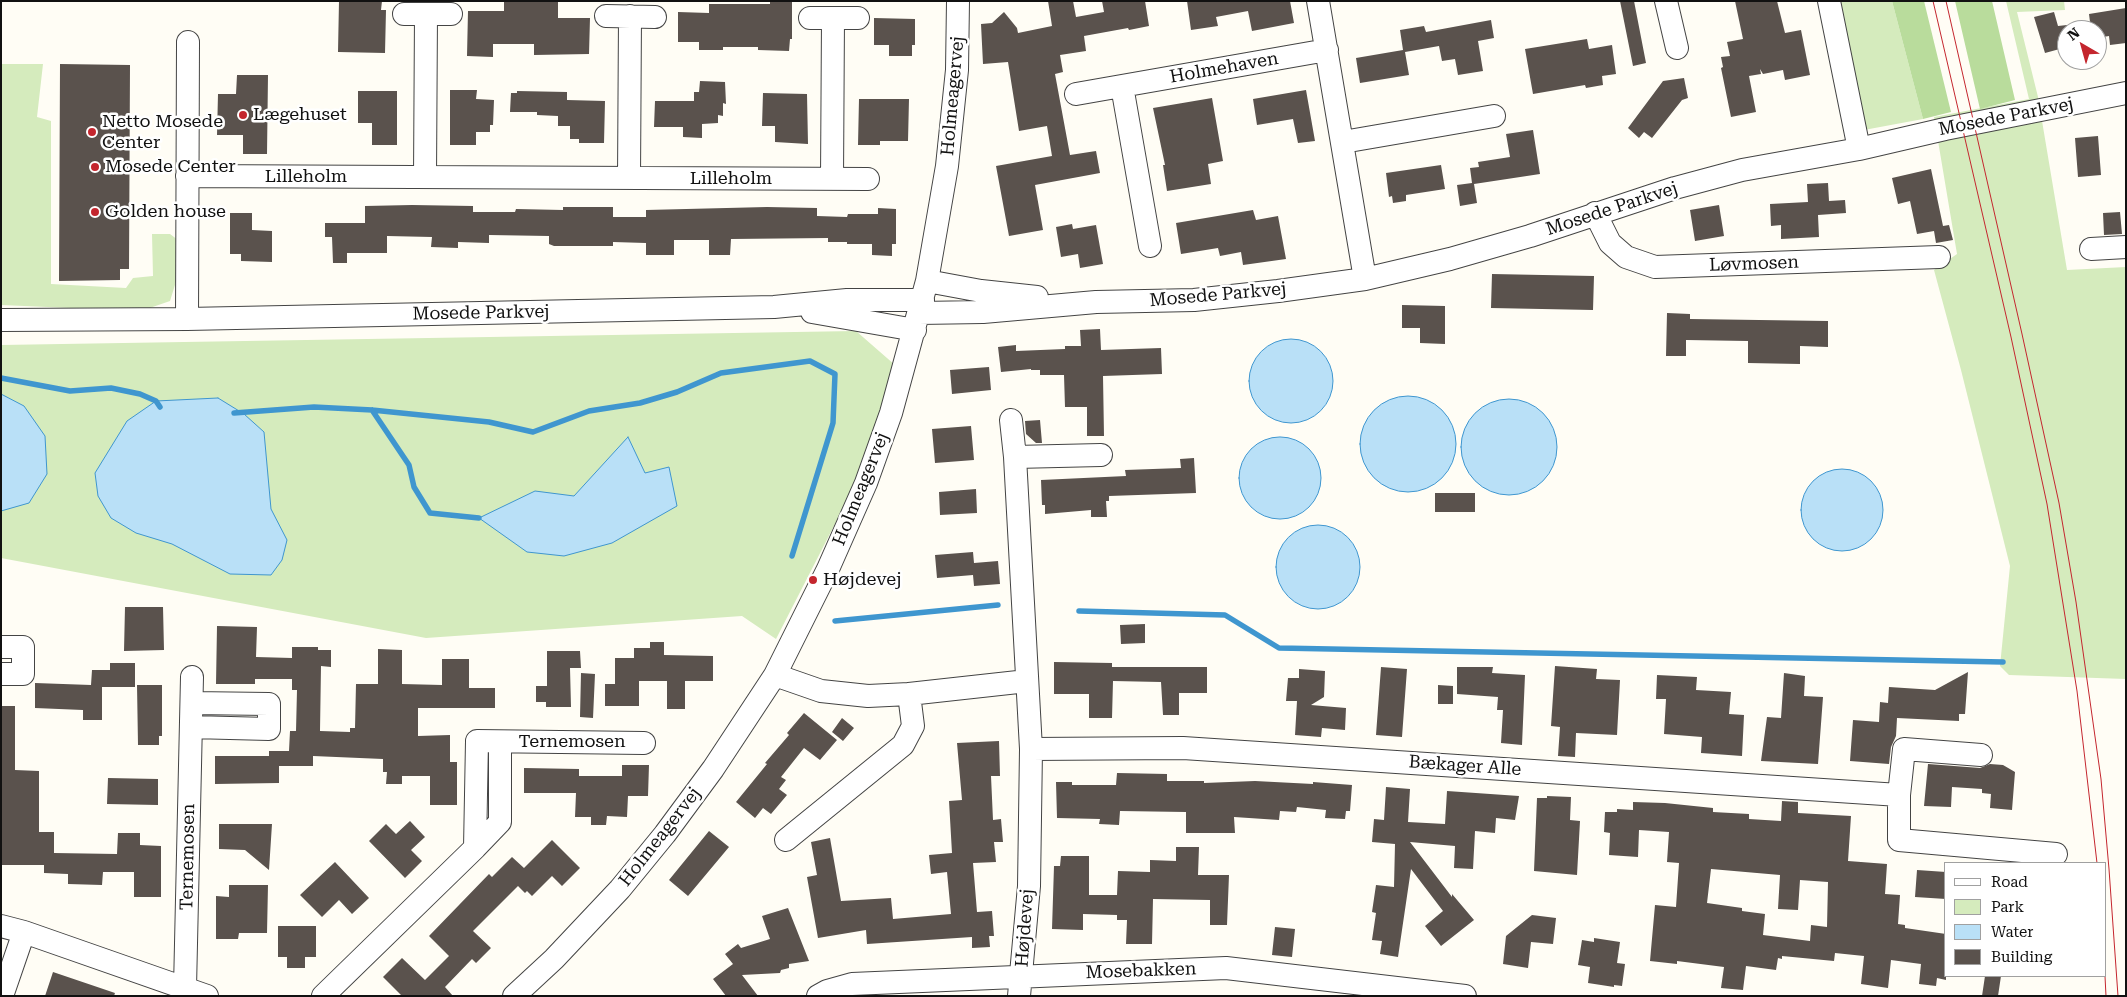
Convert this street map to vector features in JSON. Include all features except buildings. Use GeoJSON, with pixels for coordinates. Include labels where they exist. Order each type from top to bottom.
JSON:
{"type":"FeatureCollection","features":[{"type":"Feature","properties":{"kind":"street","name":"Holmeagervej"},"geometry":{"type":"LineString","coordinates":[[514,996],[554,959],[613,896],[665,834],[712,769],[775,674],[828,570],[866,483],[891,414],[921,306],[947,166],[957,70],[958,1]]}},
{"type":"Feature","properties":{"kind":"street"},"geometry":{"type":"LineString","coordinates":[[1318,1],[1365,278]]}},
{"type":"Feature","properties":{"kind":"street"},"geometry":{"type":"LineString","coordinates":[[1666,1],[1677,48]]}},
{"type":"Feature","properties":{"kind":"street"},"geometry":{"type":"LineString","coordinates":[[1830,1],[1859,149]]}},
{"type":"Feature","properties":{"kind":"street"},"geometry":{"type":"LineString","coordinates":[[404,14],[451,14]]}},
{"type":"Feature","properties":{"kind":"street"},"geometry":{"type":"LineString","coordinates":[[425,178],[426,14]]}},
{"type":"Feature","properties":{"kind":"street"},"geometry":{"type":"LineString","coordinates":[[606,16],[655,16]]}},
{"type":"Feature","properties":{"kind":"street"},"geometry":{"type":"LineString","coordinates":[[629,178],[630,16]]}},
{"type":"Feature","properties":{"kind":"street"},"geometry":{"type":"LineString","coordinates":[[810,18],[858,18]]}},
{"type":"Feature","properties":{"kind":"street"},"geometry":{"type":"LineString","coordinates":[[832,179],[834,18]]}},
{"type":"Feature","properties":{"kind":"street"},"geometry":{"type":"LineString","coordinates":[[187,319],[188,42]]}},
{"type":"Feature","properties":{"kind":"street","name":"Holmehaven"},"geometry":{"type":"LineString","coordinates":[[1076,94],[1327,50]]}},
{"type":"Feature","properties":{"kind":"street"},"geometry":{"type":"LineString","coordinates":[[1122,86],[1150,246]]}},
{"type":"Feature","properties":{"kind":"street","name":"Mosede Parkvej"},"geometry":{"type":"LineString","coordinates":[[774,307],[847,300],[983,312],[1096,302],[1194,300],[1278,291],[1365,278],[1450,259],[1530,236],[1675,188],[1742,170],[1859,149],[1945,129],[2126,93]]}},
{"type":"Feature","properties":{"kind":"street"},"geometry":{"type":"LineString","coordinates":[[1342,142],[1494,116]]}},
{"type":"Feature","properties":{"kind":"street","name":"Lilleholm"},"geometry":{"type":"LineString","coordinates":[[187,176],[868,180]]}},
{"type":"Feature","properties":{"kind":"street","name":"Løvmosen"},"geometry":{"type":"LineString","coordinates":[[1595,213],[1610,243],[1626,257],[1654,267],[1939,257]]}},
{"type":"Feature","properties":{"kind":"street"},"geometry":{"type":"LineString","coordinates":[[2091,249],[2126,247]]}},
{"type":"Feature","properties":{"kind":"street","name":"Mosede Parkvej"},"geometry":{"type":"LineString","coordinates":[[1,320],[187,319],[774,307],[921,306],[981,291],[1096,302]]}},
{"type":"Feature","properties":{"kind":"street","name":"Højdevej"},"geometry":{"type":"LineString","coordinates":[[1011,420],[1016,457],[1031,749],[1029,886],[1021,986]]}},
{"type":"Feature","properties":{"kind":"street"},"geometry":{"type":"LineString","coordinates":[[1016,457],[1101,454]]}},
{"type":"Feature","properties":{"kind":"street"},"geometry":{"type":"LineString","coordinates":[[1,647],[23,647],[23,674],[1,674]]}},
{"type":"Feature","properties":{"kind":"street"},"geometry":{"type":"LineString","coordinates":[[775,674],[821,691],[868,696],[909,694],[1028,681]]}},
{"type":"Feature","properties":{"kind":"street","name":"Ternemosen"},"geometry":{"type":"LineString","coordinates":[[185,988],[192,677]]}},
{"type":"Feature","properties":{"kind":"street"},"geometry":{"type":"LineString","coordinates":[[786,840],[903,746],[913,726],[909,694]]}},
{"type":"Feature","properties":{"kind":"street"},"geometry":{"type":"LineString","coordinates":[[191,727],[269,729],[269,704],[192,703]]}},
{"type":"Feature","properties":{"kind":"street","name":"Ternemosen"},"geometry":{"type":"LineString","coordinates":[[323,996],[475,848],[477,741],[644,743]]}},
{"type":"Feature","properties":{"kind":"street","name":"Bækager Alle"},"geometry":{"type":"LineString","coordinates":[[1031,749],[1183,748],[1899,795]]}},
{"type":"Feature","properties":{"kind":"street"},"geometry":{"type":"LineString","coordinates":[[1981,754],[1904,749],[1899,795],[1899,840],[2056,854]]}},
{"type":"Feature","properties":{"kind":"street"},"geometry":{"type":"LineString","coordinates":[[1,926],[24,932],[207,996]]}},
{"type":"Feature","properties":{"kind":"street"},"geometry":{"type":"LineString","coordinates":[[2,996],[24,932]]}},
{"type":"Feature","properties":{"kind":"street","name":"Mosebakken"},"geometry":{"type":"LineString","coordinates":[[818,996],[852,984],[1021,986],[1226,968],[1465,996]]}},
{"type":"Feature","properties":{"kind":"green space"},"geometry":{"type":"Polygon","coordinates":[[[1840,1],[1892,1],[1923,119],[1864,130],[1840,1]]]}},
{"type":"Feature","properties":{"kind":"green space"},"geometry":{"type":"Polygon","coordinates":[[[1892,1],[1924,1],[1951,112],[1923,119],[1892,1]]]}},
{"type":"Feature","properties":{"kind":"green space"},"geometry":{"type":"Polygon","coordinates":[[[1955,1],[1992,1],[2015,100],[1980,109],[1955,1]]]}},
{"type":"Feature","properties":{"kind":"green space"},"geometry":{"type":"Polygon","coordinates":[[[2006,1],[2064,1],[2065,10],[2017,12],[2038,97],[2067,270],[2126,267],[2126,679],[2009,675],[2000,666],[2010,566],[1934,270],[1957,254],[1934,117],[2029,99],[2006,1]]]}},
{"type":"Feature","properties":{"kind":"green space"},"geometry":{"type":"Polygon","coordinates":[[[1,64],[43,64],[37,117],[51,121],[51,284],[126,288],[133,278],[153,276],[152,234],[170,234],[178,240],[179,272],[170,301],[141,311],[1,305],[1,64]]]}},
{"type":"Feature","properties":{"kind":"green space"},"geometry":{"type":"Polygon","coordinates":[[[856,331],[895,365],[858,479],[776,639],[742,616],[426,638],[1,558],[1,345],[856,331]]]}},
{"type":"Feature","properties":{"kind":"water"},"geometry":{"type":"Polygon","coordinates":[[[1291,339],[1307,342],[1321,351],[1330,365],[1333,381],[1330,397],[1321,411],[1307,420],[1291,423],[1275,420],[1261,411],[1252,397],[1249,381],[1252,365],[1261,351],[1275,342],[1291,339]]]}},
{"type":"Feature","properties":{"kind":"water"},"geometry":{"type":"Polygon","coordinates":[[[1,394],[24,406],[45,436],[47,474],[29,503],[1,511],[1,394]]]}},
{"type":"Feature","properties":{"kind":"water"},"geometry":{"type":"Polygon","coordinates":[[[1408,396],[1426,399],[1442,410],[1453,426],[1456,444],[1453,462],[1442,478],[1426,489],[1408,492],[1390,489],[1374,478],[1363,462],[1360,444],[1363,426],[1374,410],[1390,399],[1408,396]]]}},
{"type":"Feature","properties":{"kind":"water"},"geometry":{"type":"Polygon","coordinates":[[[218,398],[244,414],[264,432],[271,509],[287,540],[282,560],[271,575],[230,574],[172,544],[136,533],[111,518],[98,496],[95,473],[127,421],[156,401],[218,398]]]}},
{"type":"Feature","properties":{"kind":"water"},"geometry":{"type":"Polygon","coordinates":[[[1509,399],[1527,403],[1543,413],[1553,429],[1557,447],[1553,465],[1543,481],[1527,491],[1509,495],[1491,491],[1475,481],[1465,465],[1461,447],[1465,429],[1475,413],[1491,403],[1509,399]]]}},
{"type":"Feature","properties":{"kind":"water"},"geometry":{"type":"Polygon","coordinates":[[[628,437],[645,473],[669,467],[677,506],[612,543],[564,556],[527,552],[479,518],[535,491],[574,496],[628,437]]]}},
{"type":"Feature","properties":{"kind":"water"},"geometry":{"type":"Polygon","coordinates":[[[1280,437],[1296,440],[1309,449],[1318,462],[1321,478],[1318,494],[1309,507],[1296,516],[1280,519],[1264,516],[1251,507],[1242,494],[1239,478],[1242,462],[1251,449],[1264,440],[1280,437]]]}},
{"type":"Feature","properties":{"kind":"water"},"geometry":{"type":"Polygon","coordinates":[[[1842,469],[1858,472],[1871,481],[1880,494],[1883,510],[1880,526],[1871,539],[1858,548],[1842,551],[1826,548],[1813,539],[1804,526],[1801,510],[1804,494],[1813,481],[1826,472],[1842,469]]]}},
{"type":"Feature","properties":{"kind":"water"},"geometry":{"type":"Polygon","coordinates":[[[1318,525],[1341,532],[1353,544],[1360,567],[1353,590],[1341,602],[1318,609],[1295,602],[1283,590],[1276,567],[1283,544],[1295,532],[1318,525]]]}},
{"type":"Feature","properties":{"kind":"waterway"},"geometry":{"type":"LineString","coordinates":[[234,413],[314,407],[372,410],[489,422],[533,432],[589,411],[640,403],[677,392],[721,373],[810,361],[835,374],[833,423],[792,556]]}},
{"type":"Feature","properties":{"kind":"waterway"},"geometry":{"type":"LineString","coordinates":[[1,378],[70,391],[111,388],[140,394],[156,401],[160,407]]}},
{"type":"Feature","properties":{"kind":"waterway"},"geometry":{"type":"LineString","coordinates":[[372,410],[409,465],[414,487],[430,513],[479,518]]}},
{"type":"Feature","properties":{"kind":"waterway"},"geometry":{"type":"LineString","coordinates":[[835,621],[998,605]]}},
{"type":"Feature","properties":{"kind":"waterway"},"geometry":{"type":"LineString","coordinates":[[1079,611],[1225,615],[1279,648],[2003,662]]}},
{"type":"Feature","properties":{"kind":"tram line"},"geometry":{"type":"LineString","coordinates":[[1933,1],[2011,337],[2047,504],[2077,691],[2097,862]]}},
{"type":"Feature","properties":{"kind":"tram line"},"geometry":{"type":"LineString","coordinates":[[1946,1],[2059,503],[2076,602],[2101,779],[2118,996]]}},
{"type":"Feature","properties":{"kind":"tram line"},"geometry":{"type":"LineString","coordinates":[[2105,977],[2106,996]]}},
{"type":"Feature","properties":{"kind":"place","name":"Lægehuset"},"geometry":{"type":"Point","coordinates":[243,115]}},
{"type":"Feature","properties":{"kind":"place","name":"Netto Mosede Center"},"geometry":{"type":"Point","coordinates":[92,132]}},
{"type":"Feature","properties":{"kind":"place","name":"Mosede Center"},"geometry":{"type":"Point","coordinates":[95,167]}},
{"type":"Feature","properties":{"kind":"place","name":"Golden house"},"geometry":{"type":"Point","coordinates":[95,212]}},
{"type":"Feature","properties":{"kind":"place","name":"Højdevej"},"geometry":{"type":"Point","coordinates":[813,580]}}]}
